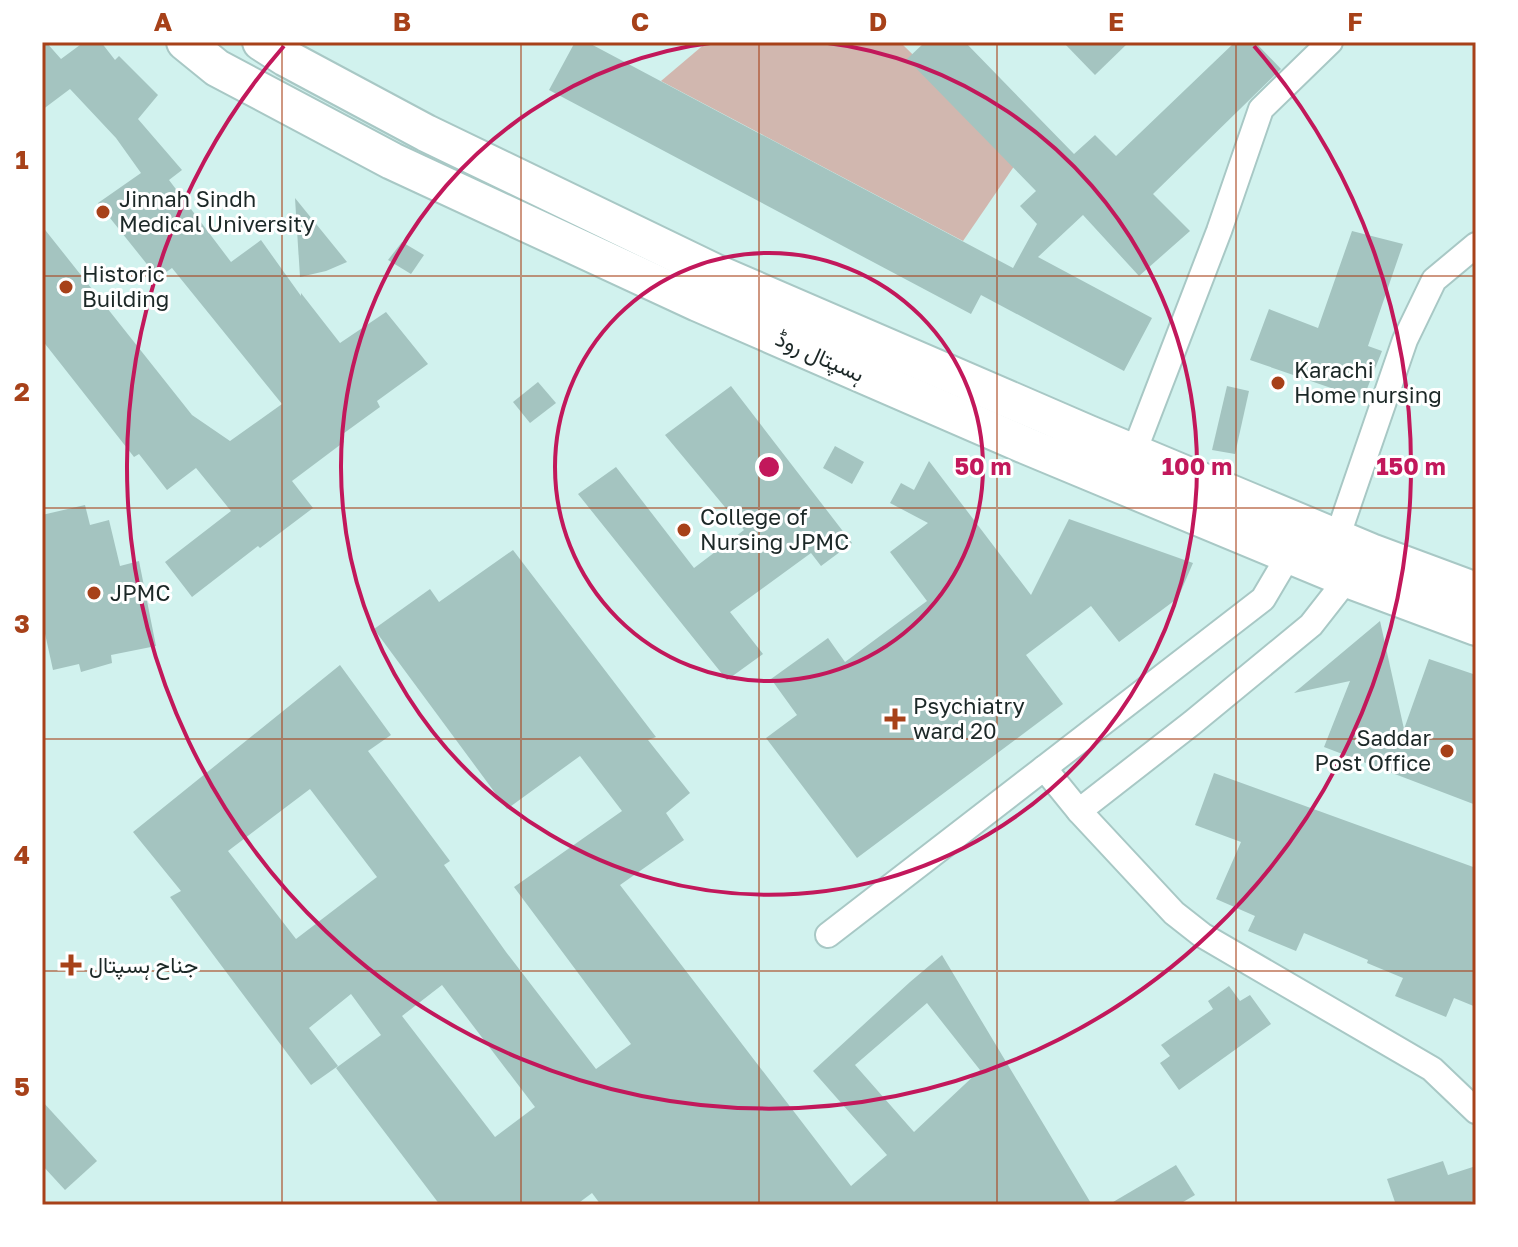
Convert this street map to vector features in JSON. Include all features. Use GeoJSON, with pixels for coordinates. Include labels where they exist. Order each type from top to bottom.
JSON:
{"type":"FeatureCollection","features":[{"type":"Feature","properties":{"kind":"main road","name":"ہسپتال روڈ"},"geometry":{"type":"LineString","coordinates":[[185,42],[217,68],[392,161],[698,303],[1027,446],[1347,579],[1476,627]]}},
{"type":"Feature","properties":{"kind":"main road","name":"ہسپتال روڈ"},"geometry":{"type":"LineString","coordinates":[[261,42],[426,133],[714,272],[1337,538],[1476,591]]}},
{"type":"Feature","properties":{"kind":"street"},"geometry":{"type":"LineString","coordinates":[[1134,452],[1219,231],[1261,109],[1330,42]]}},
{"type":"Feature","properties":{"kind":"street"},"geometry":{"type":"LineString","coordinates":[[1337,538],[1411,328],[1434,280],[1476,245]]}},
{"type":"Feature","properties":{"kind":"street"},"geometry":{"type":"LineString","coordinates":[[828,935],[1263,599],[1289,555]]}},
{"type":"Feature","properties":{"kind":"street"},"geometry":{"type":"LineString","coordinates":[[1079,811],[1311,625],[1347,579]]}},
{"type":"Feature","properties":{"kind":"street"},"geometry":{"type":"LineString","coordinates":[[1044,768],[1079,811],[1174,913],[1202,935],[1432,1069],[1476,1111]]}},
{"type":"Feature","properties":{"kind":"shaded area"},"geometry":{"type":"Polygon","coordinates":[[[707,42],[900,42],[1019,159],[963,241],[661,81],[707,42]]]}},
{"type":"Feature","properties":{"kind":"building"},"geometry":{"type":"Polygon","coordinates":[[[42,42],[46,42],[61,59],[84,42],[101,42],[115,60],[119,56],[158,95],[138,119],[182,170],[169,180],[231,262],[261,240],[340,343],[386,312],[428,364],[377,401],[380,407],[340,436],[344,442],[292,481],[313,508],[192,597],[165,562],[231,511],[196,468],[167,490],[139,454],[134,457],[42,340],[42,226],[192,415],[230,441],[282,404],[172,268],[158,278],[98,203],[141,173],[116,138],[70,89],[42,110],[42,42]]]}},
{"type":"Feature","properties":{"kind":"building"},"geometry":{"type":"Polygon","coordinates":[[[575,42],[587,42],[1013,268],[1037,224],[1020,206],[1036,191],[907,59],[925,42],[965,42],[1074,154],[1095,135],[1116,156],[1235,42],[1255,42],[1281,69],[1153,194],[1190,231],[1139,276],[1083,215],[1038,257],[1152,318],[1124,371],[981,295],[971,314],[549,90],[575,42]]]}},
{"type":"Feature","properties":{"kind":"building"},"geometry":{"type":"Polygon","coordinates":[[[1063,42],[1129,42],[1095,75],[1063,42]]]}},
{"type":"Feature","properties":{"kind":"building"},"geometry":{"type":"Polygon","coordinates":[[[295,198],[347,262],[300,277],[295,198]]]}},
{"type":"Feature","properties":{"kind":"building"},"geometry":{"type":"Polygon","coordinates":[[[1352,231],[1403,244],[1368,346],[1382,351],[1363,399],[1250,360],[1269,309],[1318,328],[1352,231]]]}},
{"type":"Feature","properties":{"kind":"building"},"geometry":{"type":"Polygon","coordinates":[[[402,242],[424,255],[411,274],[388,260],[402,242]]]}},
{"type":"Feature","properties":{"kind":"building"},"geometry":{"type":"Polygon","coordinates":[[[538,382],[556,403],[530,423],[513,402],[538,382]]]}},
{"type":"Feature","properties":{"kind":"building"},"geometry":{"type":"Polygon","coordinates":[[[731,386],[852,543],[821,566],[811,553],[730,612],[763,654],[727,680],[578,494],[616,467],[694,568],[744,530],[665,435],[731,386]]]}},
{"type":"Feature","properties":{"kind":"building"},"geometry":{"type":"Polygon","coordinates":[[[1227,386],[1249,391],[1235,454],[1212,450],[1227,386]]]}},
{"type":"Feature","properties":{"kind":"building"},"geometry":{"type":"Polygon","coordinates":[[[835,446],[864,462],[852,484],[823,468],[835,446]]]}},
{"type":"Feature","properties":{"kind":"building"},"geometry":{"type":"Polygon","coordinates":[[[929,461],[1031,595],[1069,519],[1193,563],[1178,598],[1119,642],[1091,606],[1026,655],[1063,704],[857,858],[766,738],[797,715],[771,679],[828,638],[845,662],[927,601],[890,552],[928,523],[890,503],[901,483],[914,490],[929,461]]]}},
{"type":"Feature","properties":{"kind":"building","name":"JPMC"},"geometry":{"type":"Polygon","coordinates":[[[85,505],[90,525],[109,520],[120,566],[139,561],[156,646],[111,655],[112,663],[81,672],[79,664],[53,670],[42,620],[42,515],[85,505]]]}},
{"type":"Feature","properties":{"kind":"building"},"geometry":{"type":"Polygon","coordinates":[[[513,550],[656,737],[648,740],[690,793],[666,813],[684,840],[620,885],[851,1186],[887,1155],[813,1071],[942,955],[1092,1205],[601,1205],[592,1193],[576,1205],[440,1205],[336,1068],[381,1035],[351,994],[309,1028],[338,1066],[311,1085],[170,897],[181,891],[133,832],[340,665],[391,735],[368,751],[450,861],[444,865],[506,952],[596,1069],[631,1044],[514,887],[622,811],[580,756],[507,809],[374,629],[430,589],[439,602],[513,550]],[[310,789],[228,851],[296,939],[377,877],[310,789]],[[442,985],[402,1016],[495,1137],[535,1107],[442,985]],[[927,1003],[855,1065],[914,1132],[980,1070],[927,1003]]]}},
{"type":"Feature","properties":{"kind":"building"},"geometry":{"type":"Polygon","coordinates":[[[1380,621],[1404,729],[1429,659],[1476,675],[1476,805],[1324,747],[1350,681],[1294,693],[1380,621]]]}},
{"type":"Feature","properties":{"kind":"building"},"geometry":{"type":"Polygon","coordinates":[[[1214,773],[1476,868],[1476,1007],[1454,998],[1446,1017],[1395,996],[1403,978],[1367,963],[1368,960],[1304,933],[1296,951],[1248,931],[1255,916],[1216,899],[1241,842],[1195,825],[1214,773]]]}},
{"type":"Feature","properties":{"kind":"building"},"geometry":{"type":"Polygon","coordinates":[[[1229,986],[1240,1001],[1250,995],[1271,1024],[1179,1090],[1160,1063],[1170,1056],[1161,1045],[1213,1009],[1208,1001],[1229,986]]]}},
{"type":"Feature","properties":{"kind":"building"},"geometry":{"type":"Polygon","coordinates":[[[42,1101],[97,1161],[65,1190],[42,1165],[42,1101]]]}},
{"type":"Feature","properties":{"kind":"building"},"geometry":{"type":"Polygon","coordinates":[[[1443,1161],[1448,1175],[1476,1166],[1476,1200],[1461,1205],[1396,1205],[1387,1179],[1443,1161]]]}},
{"type":"Feature","properties":{"kind":"building"},"geometry":{"type":"Polygon","coordinates":[[[1176,1165],[1195,1195],[1178,1205],[1108,1205],[1176,1165]]]}},
{"type":"Feature","properties":{"kind":"place","name":"Jinnah Sindh Medical University"},"geometry":{"type":"Point","coordinates":[103,212]}},
{"type":"Feature","properties":{"kind":"place","name":"Historic Building"},"geometry":{"type":"Point","coordinates":[66,287]}},
{"type":"Feature","properties":{"kind":"place","name":"Karachi Home nursing"},"geometry":{"type":"Point","coordinates":[1278,383]}},
{"type":"Feature","properties":{"kind":"place","name":"College of Nursing JPMC"},"geometry":{"type":"Point","coordinates":[684,530]}},
{"type":"Feature","properties":{"kind":"place","name":"JPMC"},"geometry":{"type":"Point","coordinates":[94,593]}},
{"type":"Feature","properties":{"kind":"place","name":"Psychiatry ward 20"},"geometry":{"type":"Point","coordinates":[895,719]}},
{"type":"Feature","properties":{"kind":"place","name":"Saddar Post Office"},"geometry":{"type":"Point","coordinates":[1447,751]}},
{"type":"Feature","properties":{"kind":"place","name":"جناح ہسپتال"},"geometry":{"type":"Point","coordinates":[71,965]}}]}
